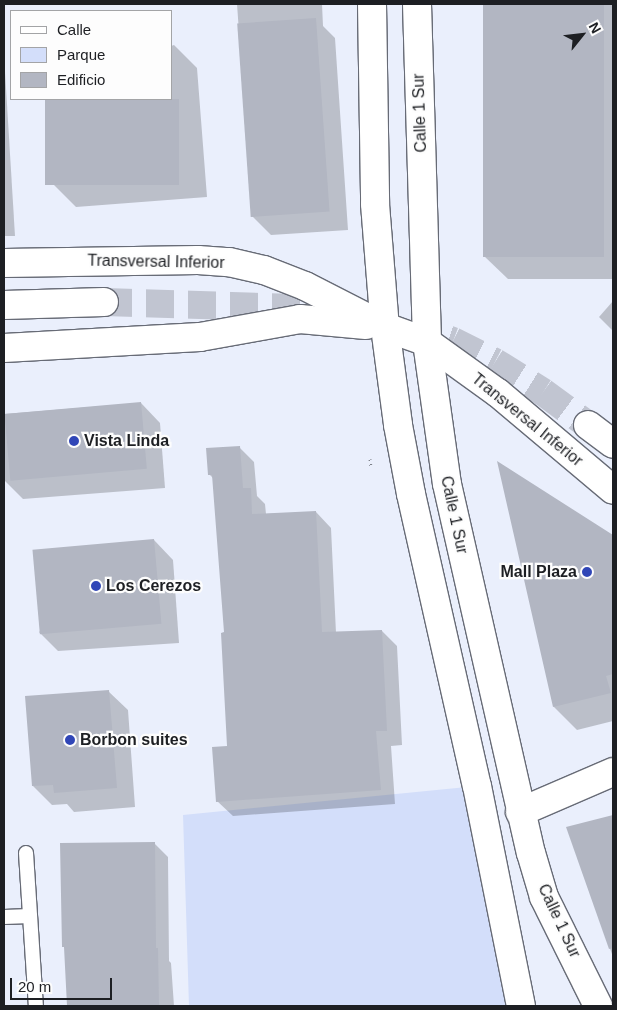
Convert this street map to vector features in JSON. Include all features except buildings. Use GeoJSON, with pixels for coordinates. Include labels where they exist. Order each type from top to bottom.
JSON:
{"type":"FeatureCollection","features":[{"type":"Feature","properties":{"kind":"street"},"geometry":{"type":"LineString","coordinates":[[372,4],[375,204],[385,328],[398,425],[411,494],[477,786],[520,1006]]}},
{"type":"Feature","properties":{"kind":"street","name":"Calle 1 Sur"},"geometry":{"type":"LineString","coordinates":[[417,4],[427,342],[447,484],[520,812],[544,898],[598,1006]]}},
{"type":"Feature","properties":{"kind":"street","name":"Transversal Inferior"},"geometry":{"type":"LineString","coordinates":[[4,263],[198,260],[229,262],[264,270],[305,286],[385,328],[427,342],[498,393],[613,490]]}},
{"type":"Feature","properties":{"kind":"street"},"geometry":{"type":"LineString","coordinates":[[4,305],[104,302]]}},
{"type":"Feature","properties":{"kind":"street","name":"Transversal Inferior"},"geometry":{"type":"LineString","coordinates":[[4,348],[200,337],[300,319],[328,320],[385,328]]}},
{"type":"Feature","properties":{"kind":"street"},"geometry":{"type":"LineString","coordinates":[[588,425],[613,444]]}},
{"type":"Feature","properties":{"kind":"street"},"geometry":{"type":"LineString","coordinates":[[520,812],[613,772]]}},
{"type":"Feature","properties":{"kind":"lane"},"geometry":{"type":"LineString","coordinates":[[26,852],[36,1006]]}},
{"type":"Feature","properties":{"kind":"lane"},"geometry":{"type":"LineString","coordinates":[[4,917],[30,916]]}},
{"type":"Feature","properties":{"kind":"path"},"geometry":{"type":"LineString","coordinates":[[370,458],[371,467]]}},
{"type":"Feature","properties":{"kind":"green space"},"geometry":{"type":"Polygon","coordinates":[[[477,786],[520,1006],[189,1006],[183,815],[477,786]]]}},
{"type":"Feature","properties":{"kind":"tunnel"},"geometry":{"type":"LineString","coordinates":[[104,302],[322,309]]}},
{"type":"Feature","properties":{"kind":"tunnel"},"geometry":{"type":"LineString","coordinates":[[409,325],[453,341],[495,362],[543,392],[588,425]]}},
{"type":"Feature","properties":{"kind":"place","name":"Vista Linda"},"geometry":{"type":"Point","coordinates":[74,441]}},
{"type":"Feature","properties":{"kind":"place","name":"Mall Plaza"},"geometry":{"type":"Point","coordinates":[587,572]}},
{"type":"Feature","properties":{"kind":"place","name":"Los Cerezos"},"geometry":{"type":"Point","coordinates":[96,586]}},
{"type":"Feature","properties":{"kind":"place","name":"Borbon suites"},"geometry":{"type":"Point","coordinates":[70,740]}}]}
